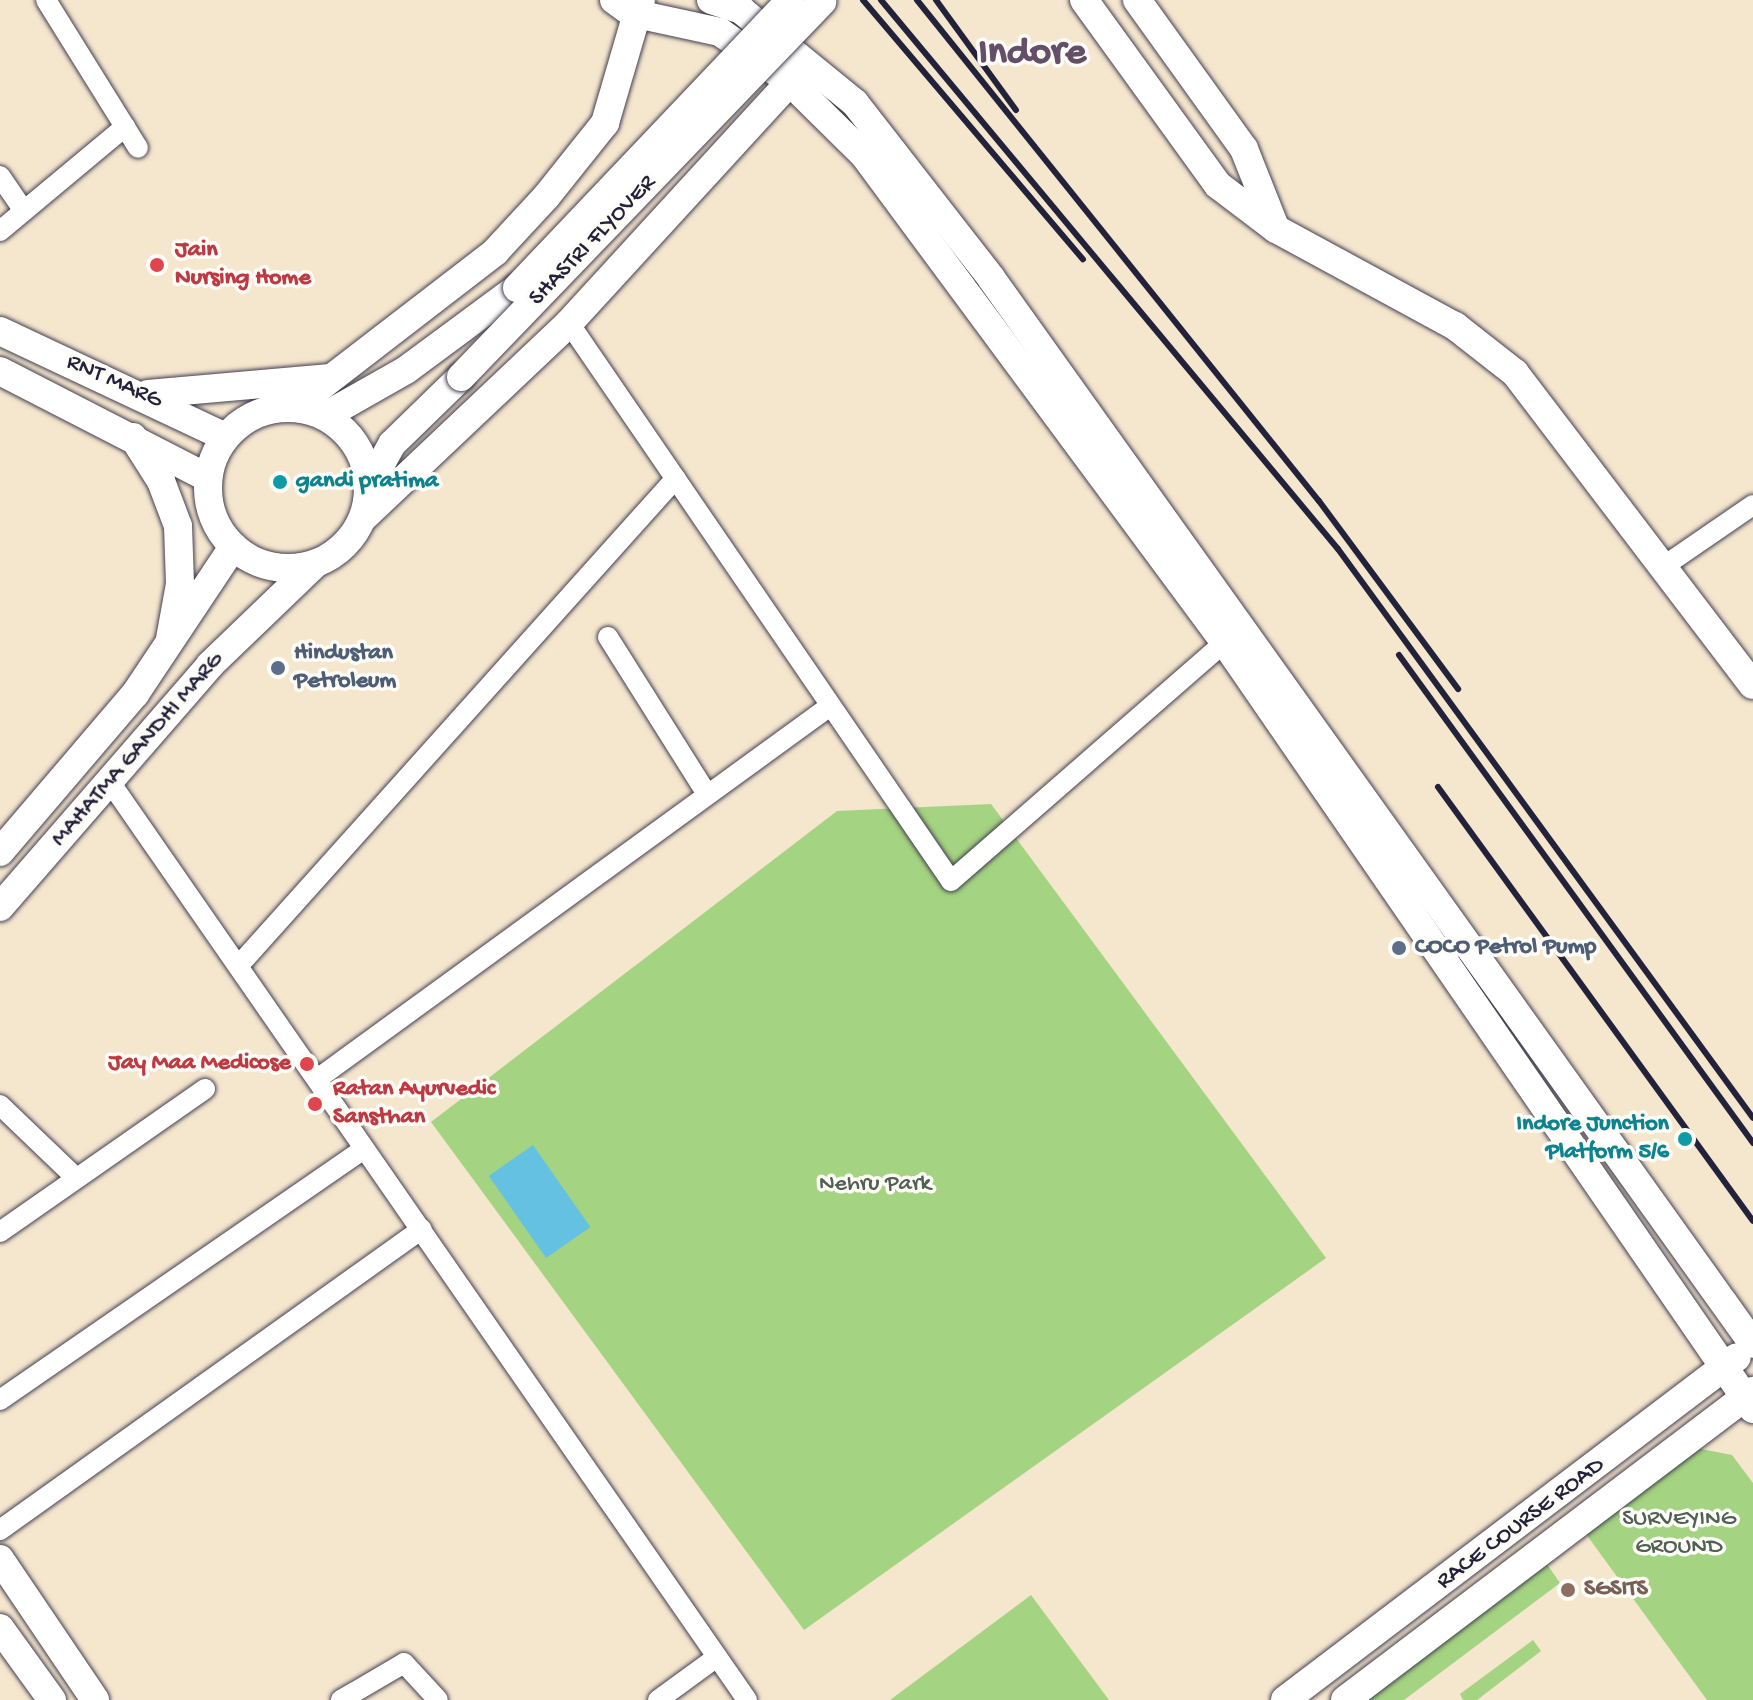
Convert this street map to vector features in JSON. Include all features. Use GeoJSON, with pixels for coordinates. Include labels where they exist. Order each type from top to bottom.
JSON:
{"type":"FeatureCollection","features":[{"type":"Feature","properties":{"kind":"street"},"geometry":{"type":"LineString","coordinates":[[46,0],[138,148]]}},
{"type":"Feature","properties":{"kind":"street"},"geometry":{"type":"LineString","coordinates":[[711,0],[741,10],[811,60],[1752,1343]]}},
{"type":"Feature","properties":{"kind":"street","name":"SHASTRI FLYOVER"},"geometry":{"type":"LineString","coordinates":[[325,416],[437,347],[517,288],[790,0]]}},
{"type":"Feature","properties":{"kind":"street","name":"SHASTRI FLYOVER"},"geometry":{"type":"LineString","coordinates":[[369,486],[392,444],[461,377],[824,0]]}},
{"type":"Feature","properties":{"kind":"street"},"geometry":{"type":"LineString","coordinates":[[1084,0],[1218,185],[1276,229],[1455,326],[1515,373],[1753,685]]}},
{"type":"Feature","properties":{"kind":"street"},"geometry":{"type":"LineString","coordinates":[[1137,0],[1244,149],[1276,229]]}},
{"type":"Feature","properties":{"kind":"street"},"geometry":{"type":"LineString","coordinates":[[294,407],[495,252],[546,197],[618,97],[629,4],[720,32],[789,81],[901,181]]}},
{"type":"Feature","properties":{"kind":"street"},"geometry":{"type":"LineString","coordinates":[[364,517],[369,486],[348,433],[325,416],[294,407],[264,410],[225,437],[208,478],[208,507],[233,547],[281,569],[315,564],[347,544],[364,517],[569,323],[811,60]]}},
{"type":"Feature","properties":{"kind":"street"},"geometry":{"type":"LineString","coordinates":[[0,231],[125,127]]}},
{"type":"Feature","properties":{"kind":"street"},"geometry":{"type":"LineString","coordinates":[[0,176],[24,211]]}},
{"type":"Feature","properties":{"kind":"street"},"geometry":{"type":"LineString","coordinates":[[569,323],[951,881],[1233,634]]}},
{"type":"Feature","properties":{"kind":"street","name":"RNT MARG"},"geometry":{"type":"LineString","coordinates":[[0,331],[143,394],[225,437]]}},
{"type":"Feature","properties":{"kind":"street","name":"RNT MARG"},"geometry":{"type":"LineString","coordinates":[[0,371],[127,430],[208,478]]}},
{"type":"Feature","properties":{"kind":"street"},"geometry":{"type":"LineString","coordinates":[[143,394],[334,378]]}},
{"type":"Feature","properties":{"kind":"street"},"geometry":{"type":"LineString","coordinates":[[127,430],[161,481],[178,526],[180,584],[168,647]]}},
{"type":"Feature","properties":{"kind":"street"},"geometry":{"type":"LineString","coordinates":[[241,963],[676,478]]}},
{"type":"Feature","properties":{"kind":"street"},"geometry":{"type":"LineString","coordinates":[[1664,566],[1753,505]]}},
{"type":"Feature","properties":{"kind":"street","name":"MAHATMA GANDHI MARG"},"geometry":{"type":"LineString","coordinates":[[0,852],[168,647],[233,547]]}},
{"type":"Feature","properties":{"kind":"street","name":"MAHATMA GANDHI MARG"},"geometry":{"type":"LineString","coordinates":[[0,907],[210,665],[315,564]]}},
{"type":"Feature","properties":{"kind":"street"},"geometry":{"type":"LineString","coordinates":[[1233,634],[1727,1370],[1751,1400]]}},
{"type":"Feature","properties":{"kind":"street"},"geometry":{"type":"LineString","coordinates":[[608,637],[707,794]]}},
{"type":"Feature","properties":{"kind":"street"},"geometry":{"type":"LineString","coordinates":[[320,1077],[830,706]]}},
{"type":"Feature","properties":{"kind":"street"},"geometry":{"type":"LineString","coordinates":[[110,782],[241,963],[320,1077],[364,1149],[747,1700]]}},
{"type":"Feature","properties":{"kind":"street"},"geometry":{"type":"LineString","coordinates":[[0,1232],[74,1176],[205,1089]]}},
{"type":"Feature","properties":{"kind":"street"},"geometry":{"type":"LineString","coordinates":[[0,1105],[74,1176]]}},
{"type":"Feature","properties":{"kind":"street"},"geometry":{"type":"LineString","coordinates":[[0,1400],[364,1149]]}},
{"type":"Feature","properties":{"kind":"street"},"geometry":{"type":"LineString","coordinates":[[0,1530],[422,1229]]}},
{"type":"Feature","properties":{"kind":"street","name":"RACE COURSE ROAD"},"geometry":{"type":"LineString","coordinates":[[1285,1700],[1727,1370],[1752,1343]]}},
{"type":"Feature","properties":{"kind":"street","name":"RACE COURSE ROAD"},"geometry":{"type":"LineString","coordinates":[[1345,1700],[1751,1400]]}},
{"type":"Feature","properties":{"kind":"street"},"geometry":{"type":"LineString","coordinates":[[0,1559],[95,1700]]}},
{"type":"Feature","properties":{"kind":"street"},"geometry":{"type":"LineString","coordinates":[[0,1628],[52,1700]]}},
{"type":"Feature","properties":{"kind":"street"},"geometry":{"type":"LineString","coordinates":[[658,1700],[717,1657]]}},
{"type":"Feature","properties":{"kind":"street"},"geometry":{"type":"LineString","coordinates":[[341,1700],[404,1663],[438,1700]]}},
{"type":"Feature","properties":{"kind":"green space","name":"Nehru Park"},"geometry":{"type":"Polygon","coordinates":[[[991,804],[1326,1258],[804,1630],[431,1122],[837,811],[991,804]]]}},
{"type":"Feature","properties":{"kind":"green space","name":"SURVEYING GROUND"},"geometry":{"type":"Polygon","coordinates":[[[1686,1446],[1732,1455],[1753,1483],[1753,1700],[1707,1700],[1575,1519],[1686,1446]]]}},
{"type":"Feature","properties":{"kind":"green space"},"geometry":{"type":"Polygon","coordinates":[[[1535,1547],[1560,1583],[1404,1700],[1329,1700],[1535,1547]]]}},
{"type":"Feature","properties":{"kind":"green space"},"geometry":{"type":"Polygon","coordinates":[[[1031,1595],[1109,1700],[890,1700],[1031,1595]]]}},
{"type":"Feature","properties":{"kind":"green space"},"geometry":{"type":"Polygon","coordinates":[[[1533,1640],[1541,1651],[1477,1700],[1463,1700],[1460,1694],[1533,1640]]]}},
{"type":"Feature","properties":{"kind":"water"},"geometry":{"type":"Polygon","coordinates":[[[533,1145],[590,1227],[546,1258],[489,1176],[533,1145]]]}},
{"type":"Feature","properties":{"kind":"railway"},"geometry":{"type":"LineString","coordinates":[[863,0],[1083,259]]}},
{"type":"Feature","properties":{"kind":"railway"},"geometry":{"type":"LineString","coordinates":[[881,0],[1338,549],[1753,1118]]}},
{"type":"Feature","properties":{"kind":"railway"},"geometry":{"type":"LineString","coordinates":[[917,0],[1319,501],[1458,689]]}},
{"type":"Feature","properties":{"kind":"railway"},"geometry":{"type":"LineString","coordinates":[[936,0],[1016,110]]}},
{"type":"Feature","properties":{"kind":"railway"},"geometry":{"type":"LineString","coordinates":[[1399,655],[1753,1143]]}},
{"type":"Feature","properties":{"kind":"railway"},"geometry":{"type":"LineString","coordinates":[[1438,787],[1753,1221]]}},
{"type":"Feature","properties":{"kind":"place","name":"Jain Nursing Home"},"geometry":{"type":"Point","coordinates":[157,265]}},
{"type":"Feature","properties":{"kind":"place","name":"gandi pratima"},"geometry":{"type":"Point","coordinates":[280,482]}},
{"type":"Feature","properties":{"kind":"place","name":"Hindustan Petroleum"},"geometry":{"type":"Point","coordinates":[278,668]}},
{"type":"Feature","properties":{"kind":"place","name":"COCO Petrol Pump"},"geometry":{"type":"Point","coordinates":[1399,948]}},
{"type":"Feature","properties":{"kind":"place","name":"Jay Maa Medicose"},"geometry":{"type":"Point","coordinates":[307,1064]}},
{"type":"Feature","properties":{"kind":"place","name":"Ratan Ayurvedic Sansthan"},"geometry":{"type":"Point","coordinates":[315,1104]}},
{"type":"Feature","properties":{"kind":"place","name":"Indore Junction Platform 5/6"},"geometry":{"type":"Point","coordinates":[1685,1139]}},
{"type":"Feature","properties":{"kind":"place","name":"SGSITS"},"geometry":{"type":"Point","coordinates":[1568,1590]}},
{"type":"Feature","properties":{"kind":"district","name":"Indore"},"geometry":{"type":"Point","coordinates":[1032,54]}}]}
